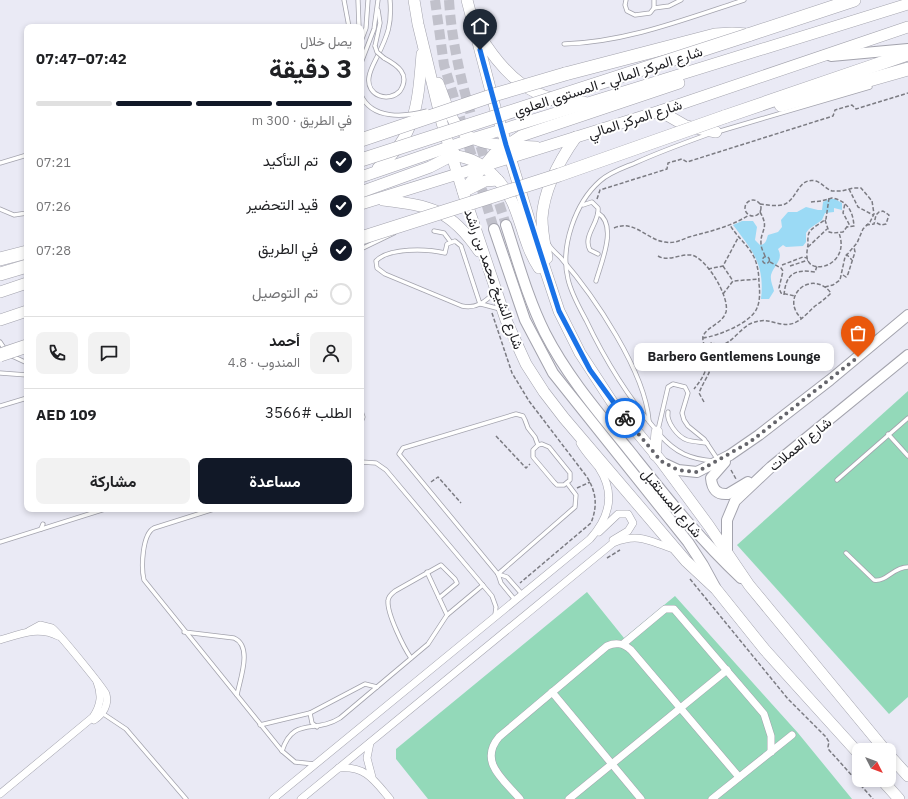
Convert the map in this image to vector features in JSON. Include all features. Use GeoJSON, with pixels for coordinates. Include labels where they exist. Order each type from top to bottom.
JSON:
{"type":"FeatureCollection","features":[{"type":"Feature","properties":{"kind":"highway","name":"شارع المركز المالي - المستوى العلوي"},"geometry":{"type":"LineString","coordinates":[[364,159],[854,0]]}},
{"type":"Feature","properties":{"kind":"highway"},"geometry":{"type":"LineString","coordinates":[[364,139],[550,77],[711,36],[732,34],[748,35]]}},
{"type":"Feature","properties":{"kind":"highway"},"geometry":{"type":"LineString","coordinates":[[364,237],[559,175],[908,54]]}},
{"type":"Feature","properties":{"kind":"highway"},"geometry":{"type":"LineString","coordinates":[[724,117],[780,105],[908,69]]}},
{"type":"Feature","properties":{"kind":"highway"},"geometry":{"type":"LineString","coordinates":[[0,257],[24,252]]}},
{"type":"Feature","properties":{"kind":"highway"},"geometry":{"type":"LineString","coordinates":[[0,274],[24,267]]}},
{"type":"Feature","properties":{"kind":"highway"},"geometry":{"type":"LineString","coordinates":[[0,355],[24,347]]}},
{"type":"Feature","properties":{"kind":"main road","name":"شارع الشيخ محمد بن راشد"},"geometry":{"type":"LineString","coordinates":[[414,0],[423,46],[463,192],[502,310],[518,350],[554,405],[576,432],[700,576],[716,589]]}},
{"type":"Feature","properties":{"kind":"main road"},"geometry":{"type":"LineString","coordinates":[[467,0],[506,145],[550,285],[564,324],[590,370],[612,402],[658,458],[727,551],[748,585]]}},
{"type":"Feature","properties":{"kind":"main road","name":"شارع المركز المالي"},"geometry":{"type":"LineString","coordinates":[[364,176],[430,154],[451,151],[475,138],[908,4]]}},
{"type":"Feature","properties":{"kind":"main road"},"geometry":{"type":"LineString","coordinates":[[472,23],[498,62],[515,79],[525,86],[549,97],[564,101],[593,102]]}},
{"type":"Feature","properties":{"kind":"main road","name":"شارع المركز المالي"},"geometry":{"type":"LineString","coordinates":[[364,203],[660,111],[825,57],[908,27]]}},
{"type":"Feature","properties":{"kind":"main road"},"geometry":{"type":"LineString","coordinates":[[423,46],[454,121],[460,130],[485,142],[542,148]]}},
{"type":"Feature","properties":{"kind":"main road"},"geometry":{"type":"LineString","coordinates":[[373,172],[392,157],[410,127],[417,105],[423,46]]}},
{"type":"Feature","properties":{"kind":"main road"},"geometry":{"type":"LineString","coordinates":[[825,57],[908,49]]}},
{"type":"Feature","properties":{"kind":"main road"},"geometry":{"type":"LineString","coordinates":[[463,192],[484,166],[506,145],[537,131],[726,67],[756,51]]}},
{"type":"Feature","properties":{"kind":"main road"},"geometry":{"type":"LineString","coordinates":[[454,121],[466,123],[477,121],[488,115],[496,108]]}},
{"type":"Feature","properties":{"kind":"main road"},"geometry":{"type":"LineString","coordinates":[[475,138],[496,108]]}},
{"type":"Feature","properties":{"kind":"main road"},"geometry":{"type":"LineString","coordinates":[[660,111],[686,126],[716,132]]}},
{"type":"Feature","properties":{"kind":"main road"},"geometry":{"type":"LineString","coordinates":[[537,131],[530,136],[530,142],[542,148]]}},
{"type":"Feature","properties":{"kind":"main road"},"geometry":{"type":"LineString","coordinates":[[550,285],[544,238],[543,209],[550,184],[560,162],[576,137]]}},
{"type":"Feature","properties":{"kind":"main road"},"geometry":{"type":"LineString","coordinates":[[364,191],[430,167],[451,151],[484,166],[498,180],[514,203],[532,254],[550,285]]}},
{"type":"Feature","properties":{"kind":"main road"},"geometry":{"type":"LineString","coordinates":[[417,158],[430,159],[432,163],[430,167]]}},
{"type":"Feature","properties":{"kind":"main road"},"geometry":{"type":"LineString","coordinates":[[463,192],[477,184],[498,180]]}},
{"type":"Feature","properties":{"kind":"main road"},"geometry":{"type":"LineString","coordinates":[[378,199],[418,204],[444,214],[466,232],[486,262]]}},
{"type":"Feature","properties":{"kind":"main road","name":"شارع المستقبل"},"geometry":{"type":"LineString","coordinates":[[506,225],[537,315],[554,350],[572,377],[684,518],[712,550],[748,585],[879,743]]}},
{"type":"Feature","properties":{"kind":"main road","name":"شارع المستقبل"},"geometry":{"type":"LineString","coordinates":[[494,228],[525,320],[553,373],[688,542],[716,589],[770,656],[852,746]]}},
{"type":"Feature","properties":{"kind":"main road"},"geometry":{"type":"LineString","coordinates":[[0,292],[24,284]]}},
{"type":"Feature","properties":{"kind":"main road"},"geometry":{"type":"LineString","coordinates":[[0,320],[24,314]]}},
{"type":"Feature","properties":{"kind":"main road"},"geometry":{"type":"LineString","coordinates":[[658,458],[678,470],[691,472],[704,469],[722,461],[830,380],[908,315]]}},
{"type":"Feature","properties":{"kind":"main road","name":"شارع العملات"},"geometry":{"type":"LineString","coordinates":[[727,551],[726,527],[731,507],[762,475],[908,355]]}},
{"type":"Feature","properties":{"kind":"main road"},"geometry":{"type":"LineString","coordinates":[[657,432],[658,458]]}},
{"type":"Feature","properties":{"kind":"main road"},"geometry":{"type":"LineString","coordinates":[[722,461],[711,478],[714,488],[723,494],[728,494],[762,475]]}},
{"type":"Feature","properties":{"kind":"main road"},"geometry":{"type":"LineString","coordinates":[[896,763],[908,776]]}},
{"type":"Feature","properties":{"kind":"main road"},"geometry":{"type":"LineString","coordinates":[[888,787],[898,799]]}},
{"type":"Feature","properties":{"kind":"street"},"geometry":{"type":"LineString","coordinates":[[576,432],[582,447],[604,478],[608,492],[608,508],[605,518],[590,539]]}},
{"type":"Feature","properties":{"kind":"street"},"geometry":{"type":"LineString","coordinates":[[274,799],[522,594],[605,528],[618,514],[623,513],[632,518],[631,528],[616,538],[600,553],[301,799]]}},
{"type":"Feature","properties":{"kind":"street"},"geometry":{"type":"LineString","coordinates":[[600,553],[614,543],[631,538],[649,539],[676,549]]}},
{"type":"Feature","properties":{"kind":"street"},"geometry":{"type":"LineString","coordinates":[[623,644],[665,608],[671,608],[676,611],[764,714],[771,736],[771,752]]}},
{"type":"Feature","properties":{"kind":"street"},"geometry":{"type":"LineString","coordinates":[[0,640],[29,631],[42,631],[60,637],[106,693],[107,700],[102,713],[0,794]]}},
{"type":"Feature","properties":{"kind":"street"},"geometry":{"type":"LineString","coordinates":[[520,799],[492,765],[491,750],[499,737],[606,646],[617,643],[623,644],[631,650],[739,778]]}},
{"type":"Feature","properties":{"kind":"street"},"geometry":{"type":"LineString","coordinates":[[570,799],[727,670]]}},
{"type":"Feature","properties":{"kind":"street"},"geometry":{"type":"LineString","coordinates":[[87,724],[98,710],[100,703],[100,688],[97,682]]}},
{"type":"Feature","properties":{"kind":"street"},"geometry":{"type":"LineString","coordinates":[[552,692],[641,799]]}},
{"type":"Feature","properties":{"kind":"street"},"geometry":{"type":"LineString","coordinates":[[712,799],[792,735]]}},
{"type":"Feature","properties":{"kind":"street"},"geometry":{"type":"LineString","coordinates":[[370,742],[367,758],[372,778]]}},
{"type":"Feature","properties":{"kind":"street"},"geometry":{"type":"LineString","coordinates":[[339,768],[356,768],[372,778],[390,799]]}},
{"type":"Feature","properties":{"kind":"lane"},"geometry":{"type":"LineString","coordinates":[[344,0],[348,24]]}},
{"type":"Feature","properties":{"kind":"lane"},"geometry":{"type":"LineString","coordinates":[[358,0],[359,24]]}},
{"type":"Feature","properties":{"kind":"lane"},"geometry":{"type":"LineString","coordinates":[[364,33],[366,28],[368,0]]}},
{"type":"Feature","properties":{"kind":"lane"},"geometry":{"type":"LineString","coordinates":[[378,0],[380,19],[375,46],[379,54],[400,68],[404,77],[400,91],[388,98],[374,93],[370,88],[369,77],[390,27],[390,0]]}},
{"type":"Feature","properties":{"kind":"lane"},"geometry":{"type":"LineString","coordinates":[[626,0],[626,8],[632,14],[647,14],[654,8],[669,6],[681,0]]}},
{"type":"Feature","properties":{"kind":"lane"},"geometry":{"type":"LineString","coordinates":[[654,0],[654,8]]}},
{"type":"Feature","properties":{"kind":"lane"},"geometry":{"type":"LineString","coordinates":[[564,44],[600,41],[629,36],[744,0]]}},
{"type":"Feature","properties":{"kind":"lane"},"geometry":{"type":"LineString","coordinates":[[364,55],[374,29],[378,8]]}},
{"type":"Feature","properties":{"kind":"lane"},"geometry":{"type":"LineString","coordinates":[[722,461],[696,460],[683,455],[670,445],[649,422],[616,376],[573,294],[566,266],[570,233],[586,198],[600,181],[614,172],[664,150],[716,132],[877,84]]}},
{"type":"Feature","properties":{"kind":"lane"},"geometry":{"type":"LineString","coordinates":[[364,99],[370,107],[382,113],[408,115],[454,104],[467,104]]}},
{"type":"Feature","properties":{"kind":"lane"},"geometry":{"type":"LineString","coordinates":[[0,163],[24,156]]}},
{"type":"Feature","properties":{"kind":"lane"},"geometry":{"type":"LineString","coordinates":[[582,205],[589,202],[595,204],[598,208],[598,214],[588,242],[590,250],[598,254]]}},
{"type":"Feature","properties":{"kind":"lane"},"geometry":{"type":"LineString","coordinates":[[0,209],[14,215],[24,213]]}},
{"type":"Feature","properties":{"kind":"lane"},"geometry":{"type":"LineString","coordinates":[[596,281],[608,231],[605,219],[598,214]]}},
{"type":"Feature","properties":{"kind":"lane"},"geometry":{"type":"LineString","coordinates":[[364,248],[390,236],[413,222]]}},
{"type":"Feature","properties":{"kind":"lane"},"geometry":{"type":"LineString","coordinates":[[434,231],[444,234],[450,241],[455,241],[461,246],[480,304]]}},
{"type":"Feature","properties":{"kind":"lane"},"geometry":{"type":"LineString","coordinates":[[544,238],[600,311],[630,363],[643,391],[649,422]]}},
{"type":"Feature","properties":{"kind":"lane"},"geometry":{"type":"LineString","coordinates":[[450,241],[445,248],[445,253],[425,250],[408,250],[381,257],[376,261],[376,266],[389,276],[462,306],[471,307],[480,304],[496,291]]}},
{"type":"Feature","properties":{"kind":"lane"},"geometry":{"type":"LineString","coordinates":[[480,304],[494,306],[502,310]]}},
{"type":"Feature","properties":{"kind":"lane"},"geometry":{"type":"LineString","coordinates":[[0,342],[12,356],[24,362]]}},
{"type":"Feature","properties":{"kind":"lane"},"geometry":{"type":"LineString","coordinates":[[0,373],[24,375]]}},
{"type":"Feature","properties":{"kind":"lane"},"geometry":{"type":"LineString","coordinates":[[657,432],[668,387],[673,384],[685,387],[688,390],[688,395],[682,413],[684,420],[688,426],[701,435],[722,461]]}},
{"type":"Feature","properties":{"kind":"lane"},"geometry":{"type":"LineString","coordinates":[[0,406],[24,399]]}},
{"type":"Feature","properties":{"kind":"lane"},"geometry":{"type":"LineString","coordinates":[[668,412],[668,421],[681,437],[688,441],[707,443]]}},
{"type":"Feature","properties":{"kind":"lane"},"geometry":{"type":"LineString","coordinates":[[515,600],[501,582],[498,574],[400,458],[399,452],[403,448],[516,414],[523,416],[538,445]]}},
{"type":"Feature","properties":{"kind":"lane"},"geometry":{"type":"LineString","coordinates":[[837,480],[908,418]]}},
{"type":"Feature","properties":{"kind":"lane"},"geometry":{"type":"LineString","coordinates":[[888,434],[908,456]]}},
{"type":"Feature","properties":{"kind":"lane"},"geometry":{"type":"LineString","coordinates":[[542,444],[549,447],[568,470],[570,476],[567,483],[564,485],[557,485],[534,460],[532,457],[533,450],[538,445],[542,444]]}},
{"type":"Feature","properties":{"kind":"lane"},"geometry":{"type":"LineString","coordinates":[[364,462],[376,463],[386,470],[494,599],[496,607],[494,617]]}},
{"type":"Feature","properties":{"kind":"lane"},"geometry":{"type":"LineString","coordinates":[[498,574],[575,507],[577,499],[567,483]]}},
{"type":"Feature","properties":{"kind":"lane"},"geometry":{"type":"LineString","coordinates":[[0,542],[95,512]]}},
{"type":"Feature","properties":{"kind":"lane"},"geometry":{"type":"LineString","coordinates":[[205,512],[154,528],[148,532],[142,569],[144,580],[184,632],[282,751],[295,762],[316,764]]}},
{"type":"Feature","properties":{"kind":"lane"},"geometry":{"type":"LineString","coordinates":[[41,529],[43,524]]}},
{"type":"Feature","properties":{"kind":"lane"},"geometry":{"type":"LineString","coordinates":[[846,553],[869,577],[876,581],[884,578],[895,569],[908,566]]}},
{"type":"Feature","properties":{"kind":"lane"},"geometry":{"type":"LineString","coordinates":[[411,658],[402,643],[388,600],[395,591],[442,565],[456,581],[455,586],[439,598]]}},
{"type":"Feature","properties":{"kind":"lane"},"geometry":{"type":"LineString","coordinates":[[427,572],[447,615]]}},
{"type":"Feature","properties":{"kind":"lane"},"geometry":{"type":"LineString","coordinates":[[498,574],[507,577],[522,594]]}},
{"type":"Feature","properties":{"kind":"lane"},"geometry":{"type":"LineString","coordinates":[[282,751],[285,741],[294,731],[302,728],[317,727],[329,724],[340,718],[432,639],[447,615],[482,585]]}},
{"type":"Feature","properties":{"kind":"lane"},"geometry":{"type":"LineString","coordinates":[[184,632],[234,638],[241,642],[245,652],[237,695]]}},
{"type":"Feature","properties":{"kind":"lane"},"geometry":{"type":"LineString","coordinates":[[260,725],[310,713],[358,687],[370,684],[377,686]]}},
{"type":"Feature","properties":{"kind":"lane"},"geometry":{"type":"LineString","coordinates":[[102,713],[126,729],[186,799]]}},
{"type":"Feature","properties":{"kind":"lane"},"geometry":{"type":"LineString","coordinates":[[310,713],[312,723],[317,727]]}},
{"type":"Feature","properties":{"kind":"path"},"geometry":{"type":"LineString","coordinates":[[586,198],[596,202],[600,190],[667,169],[668,163],[682,159],[687,162],[833,116],[835,110],[852,105],[856,109],[908,93]]}},
{"type":"Feature","properties":{"kind":"path"},"geometry":{"type":"LineString","coordinates":[[750,215],[746,208],[748,203],[753,200],[760,204],[778,206],[787,203],[806,181],[819,182],[832,191],[858,188],[867,193],[873,204],[873,216],[866,225],[854,247],[846,254],[843,261],[842,274],[837,283],[825,287]]}},
{"type":"Feature","properties":{"kind":"path"},"geometry":{"type":"LineString","coordinates":[[849,189],[858,207],[873,216]]}},
{"type":"Feature","properties":{"kind":"path"},"geometry":{"type":"LineString","coordinates":[[829,198],[825,220],[827,229],[831,233],[843,232],[847,227],[848,220],[843,212],[844,204]]}},
{"type":"Feature","properties":{"kind":"path"},"geometry":{"type":"LineString","coordinates":[[811,202],[821,202],[829,198],[836,198],[852,211],[854,226],[847,227]]}},
{"type":"Feature","properties":{"kind":"path"},"geometry":{"type":"LineString","coordinates":[[760,204],[760,212],[765,227],[761,244],[765,256],[763,262],[767,264],[770,262],[783,271],[779,288],[784,295],[795,296]]}},
{"type":"Feature","properties":{"kind":"path"},"geometry":{"type":"LineString","coordinates":[[866,225],[873,225],[879,212],[883,211],[888,215],[886,224],[881,225],[875,222]]}},
{"type":"Feature","properties":{"kind":"path"},"geometry":{"type":"LineString","coordinates":[[608,231],[618,227],[630,226],[642,231],[658,241],[669,243],[704,234],[760,212]]}},
{"type":"Feature","properties":{"kind":"path"},"geometry":{"type":"LineString","coordinates":[[807,259],[808,235],[811,230],[825,220]]}},
{"type":"Feature","properties":{"kind":"path"},"geometry":{"type":"LineString","coordinates":[[702,338],[720,334],[746,321],[753,315],[759,302],[759,279],[754,258],[730,225]]}},
{"type":"Feature","properties":{"kind":"path"},"geometry":{"type":"LineString","coordinates":[[808,247],[827,229]]}},
{"type":"Feature","properties":{"kind":"path"},"geometry":{"type":"LineString","coordinates":[[782,265],[802,258],[807,259],[812,265],[816,266],[830,264],[836,260],[842,247],[839,233]]}},
{"type":"Feature","properties":{"kind":"path"},"geometry":{"type":"LineString","coordinates":[[723,266],[738,238]]}},
{"type":"Feature","properties":{"kind":"path"},"geometry":{"type":"LineString","coordinates":[[842,274],[844,277],[848,276],[855,252],[854,247]]}},
{"type":"Feature","properties":{"kind":"path"},"geometry":{"type":"LineString","coordinates":[[846,254],[852,260]]}},
{"type":"Feature","properties":{"kind":"path"},"geometry":{"type":"LineString","coordinates":[[658,256],[667,259],[680,256],[695,256],[704,262],[723,294],[726,303],[724,316],[706,331],[702,338],[707,353],[706,370],[698,384],[688,395]]}},
{"type":"Feature","properties":{"kind":"path"},"geometry":{"type":"LineString","coordinates":[[765,256],[769,257],[770,262]]}},
{"type":"Feature","properties":{"kind":"path"},"geometry":{"type":"LineString","coordinates":[[790,266],[807,259]]}},
{"type":"Feature","properties":{"kind":"path"},"geometry":{"type":"LineString","coordinates":[[708,269],[723,266]]}},
{"type":"Feature","properties":{"kind":"path"},"geometry":{"type":"LineString","coordinates":[[723,266],[733,281]]}},
{"type":"Feature","properties":{"kind":"path"},"geometry":{"type":"LineString","coordinates":[[784,295],[787,280],[790,276],[800,271],[815,272],[816,266]]}},
{"type":"Feature","properties":{"kind":"path"},"geometry":{"type":"LineString","coordinates":[[723,294],[733,281],[759,279]]}},
{"type":"Feature","properties":{"kind":"path"},"geometry":{"type":"LineString","coordinates":[[704,402],[699,393],[711,372],[711,343],[720,345],[725,344],[750,323],[762,320],[786,325],[802,319],[831,293],[825,287],[817,284],[808,284],[800,288],[795,296],[794,302],[795,310],[802,319]]}},
{"type":"Feature","properties":{"kind":"path"},"geometry":{"type":"LineString","coordinates":[[496,436],[526,468],[534,460]]}},
{"type":"Feature","properties":{"kind":"path"},"geometry":{"type":"LineString","coordinates":[[722,461],[741,487]]}},
{"type":"Feature","properties":{"kind":"path"},"geometry":{"type":"LineString","coordinates":[[425,487],[438,477],[460,503]]}},
{"type":"Feature","properties":{"kind":"path"},"geometry":{"type":"LineString","coordinates":[[572,489],[590,482]]}},
{"type":"Feature","properties":{"kind":"path"},"geometry":{"type":"LineString","coordinates":[[600,553],[608,559],[623,548]]}},
{"type":"Feature","properties":{"kind":"path"},"geometry":{"type":"LineString","coordinates":[[689,578],[788,699],[826,737],[829,742],[829,750],[873,799]]}},
{"type":"Feature","properties":{"kind":"green space"},"geometry":{"type":"Polygon","coordinates":[[[908,391],[908,697],[889,714],[737,545],[908,391]]]}},
{"type":"Feature","properties":{"kind":"green space"},"geometry":{"type":"Polygon","coordinates":[[[587,592],[624,638],[675,596],[798,733],[852,799],[428,799],[396,759],[396,749],[587,592]]]}},
{"type":"Feature","properties":{"kind":"water"},"geometry":{"type":"Polygon","coordinates":[[[829,199],[835,199],[842,203],[842,210],[834,208],[834,212],[825,213],[822,220],[809,229],[806,233],[806,242],[803,246],[786,247],[783,245],[778,249],[780,256],[771,275],[774,291],[769,299],[761,299],[761,277],[756,259],[733,225],[742,221],[753,221],[757,227],[755,240],[762,245],[766,242],[768,235],[778,232],[782,227],[781,220],[788,212],[797,212],[806,207],[822,210],[823,202],[829,199]]]}},
{"type":"Feature","properties":{"kind":"tunnel"},"geometry":{"type":"LineString","coordinates":[[435,0],[444,65],[494,229]]}},
{"type":"Feature","properties":{"kind":"tunnel"},"geometry":{"type":"LineString","coordinates":[[449,0],[452,29],[463,86],[479,142],[506,225]]}},
{"type":"Feature","properties":{"kind":"way so far"},"geometry":{"type":"LineString","coordinates":[[625,418],[666,465],[684,472],[697,472],[750,442],[858,357]]}},
{"type":"Feature","properties":{"kind":"place","name":"Barbero Gentlemens Lounge"},"geometry":{"type":"Point","coordinates":[858,357]}},
{"type":"Feature","properties":{"kind":"route"},"geometry":{"type":"LineString","coordinates":[[480,50],[506,145],[554,298],[564,324],[590,370],[625,418]]}}]}
